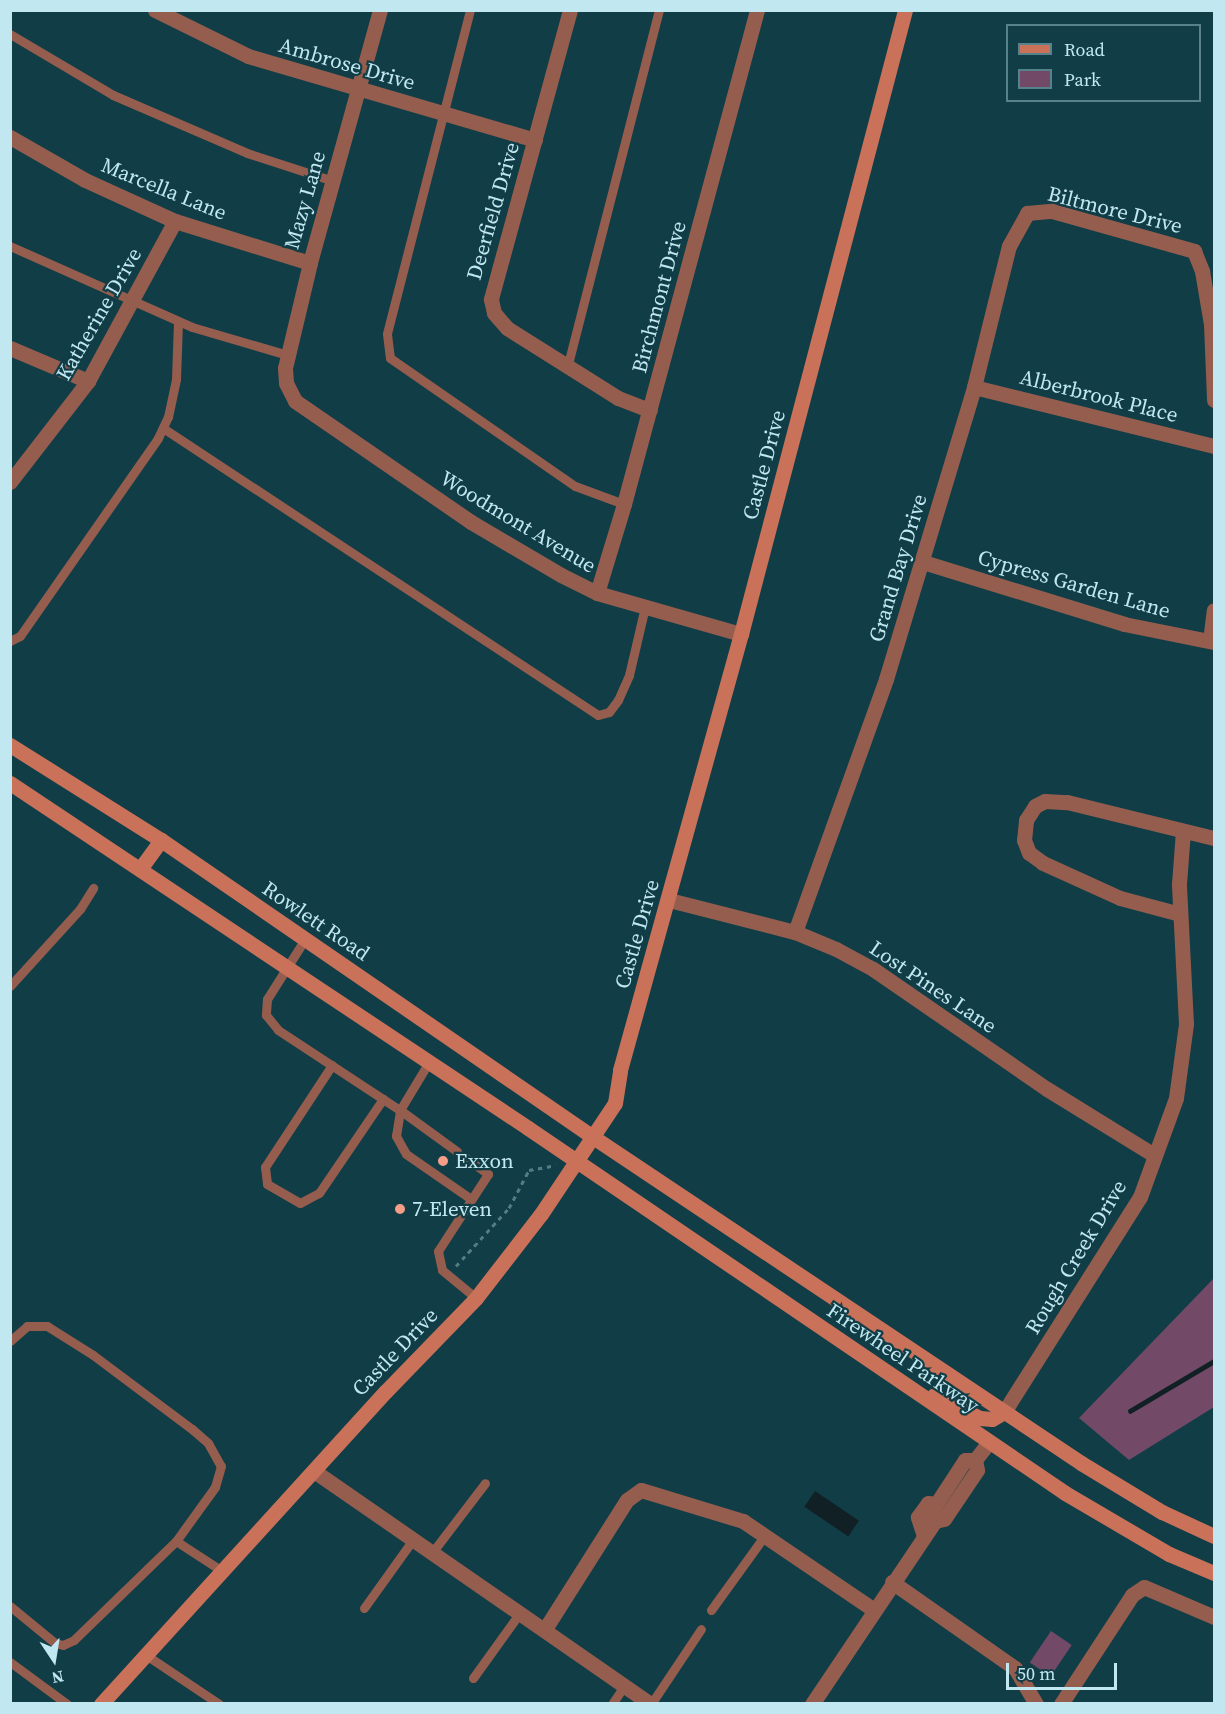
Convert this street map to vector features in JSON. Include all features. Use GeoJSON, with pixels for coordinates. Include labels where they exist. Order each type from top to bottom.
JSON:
{"type":"FeatureCollection","features":[{"type":"Feature","properties":{"kind":"main road","name":"Castle Drive"},"geometry":{"type":"LineString","coordinates":[[101,1704],[314,1471],[476,1299],[578,1162],[615,1103],[620,1070],[741,634],[905,10]]}},
{"type":"Feature","properties":{"kind":"main road","name":"Rowlett Road"},"geometry":{"type":"LineString","coordinates":[[10,745],[161,840],[593,1137]]}},
{"type":"Feature","properties":{"kind":"main road"},"geometry":{"type":"LineString","coordinates":[[10,783],[578,1162]]}},
{"type":"Feature","properties":{"kind":"main road"},"geometry":{"type":"LineString","coordinates":[[140,869],[161,840]]}},
{"type":"Feature","properties":{"kind":"main road","name":"Firewheel Parkway"},"geometry":{"type":"LineString","coordinates":[[593,1137],[1121,1488],[1215,1536]]}},
{"type":"Feature","properties":{"kind":"main road","name":"Firewheel Parkway"},"geometry":{"type":"LineString","coordinates":[[578,1162],[1095,1513],[1169,1554],[1215,1573]]}},
{"type":"Feature","properties":{"kind":"main road"},"geometry":{"type":"LineString","coordinates":[[875,1365],[980,1418],[992,1419],[1004,1412]]}},
{"type":"Feature","properties":{"kind":"street","name":"Ambrose Drive"},"geometry":{"type":"LineString","coordinates":[[155,10],[248,57],[535,140]]}},
{"type":"Feature","properties":{"kind":"street","name":"Mazy Lane"},"geometry":{"type":"LineString","coordinates":[[296,401],[286,383],[288,355],[310,263],[380,10]]}},
{"type":"Feature","properties":{"kind":"street","name":"Deerfield Drive"},"geometry":{"type":"LineString","coordinates":[[570,10],[491,299],[494,313],[507,328],[567,368],[618,398],[650,410]]}},
{"type":"Feature","properties":{"kind":"street","name":"Birchmont Drive"},"geometry":{"type":"LineString","coordinates":[[597,593],[650,410],[757,10]]}},
{"type":"Feature","properties":{"kind":"street","name":"Marcella Lane"},"geometry":{"type":"LineString","coordinates":[[10,137],[85,180],[175,221],[310,263]]}},
{"type":"Feature","properties":{"kind":"street","name":"Biltmore Drive"},"geometry":{"type":"LineString","coordinates":[[1027,213],[1052,212],[1194,251],[1202,271],[1211,324],[1215,400]]}},
{"type":"Feature","properties":{"kind":"street","name":"Grand Bay Drive"},"geometry":{"type":"LineString","coordinates":[[795,932],[886,679],[974,387],[1009,246],[1027,213]]}},
{"type":"Feature","properties":{"kind":"street","name":"Katherine Drive"},"geometry":{"type":"LineString","coordinates":[[10,482],[88,381],[175,221]]}},
{"type":"Feature","properties":{"kind":"street"},"geometry":{"type":"LineString","coordinates":[[10,348],[88,381]]}},
{"type":"Feature","properties":{"kind":"street","name":"Alberbrook Place"},"geometry":{"type":"LineString","coordinates":[[974,387],[1215,446]]}},
{"type":"Feature","properties":{"kind":"street","name":"Woodmont Avenue"},"geometry":{"type":"LineString","coordinates":[[296,401],[471,522],[597,593],[741,634]]}},
{"type":"Feature","properties":{"kind":"street","name":"Cypress Garden Lane"},"geometry":{"type":"LineString","coordinates":[[923,562],[1124,624],[1212,641]]}},
{"type":"Feature","properties":{"kind":"street"},"geometry":{"type":"LineString","coordinates":[[1212,641],[1215,610]]}},
{"type":"Feature","properties":{"kind":"street"},"geometry":{"type":"LineString","coordinates":[[1180,914],[1120,898],[1043,863],[1027,846],[1026,820],[1035,806],[1045,801],[1067,802],[1215,838]]}},
{"type":"Feature","properties":{"kind":"street","name":"Rough Creek Drive"},"geometry":{"type":"LineString","coordinates":[[1004,1412],[1110,1249],[1140,1197],[1176,1098],[1185,1051],[1180,914],[1183,831]]}},
{"type":"Feature","properties":{"kind":"street","name":"Lost Pines Lane"},"geometry":{"type":"LineString","coordinates":[[669,900],[795,932],[873,969],[1038,1083],[1155,1155]]}},
{"type":"Feature","properties":{"kind":"street"},"geometry":{"type":"LineString","coordinates":[[975,1460],[989,1442]]}},
{"type":"Feature","properties":{"kind":"street"},"geometry":{"type":"LineString","coordinates":[[935,1521],[931,1512],[936,1504],[965,1460],[975,1460]]}},
{"type":"Feature","properties":{"kind":"street"},"geometry":{"type":"LineString","coordinates":[[812,1704],[924,1536],[935,1521],[944,1519],[978,1470],[975,1460]]}},
{"type":"Feature","properties":{"kind":"street"},"geometry":{"type":"LineString","coordinates":[[314,1471],[412,1541],[519,1614],[545,1629],[651,1704]]}},
{"type":"Feature","properties":{"kind":"street"},"geometry":{"type":"LineString","coordinates":[[545,1629],[627,1500],[641,1490],[743,1521],[874,1610]]}},
{"type":"Feature","properties":{"kind":"street"},"geometry":{"type":"LineString","coordinates":[[924,1536],[918,1517],[928,1503],[936,1504]]}},
{"type":"Feature","properties":{"kind":"street"},"geometry":{"type":"LineString","coordinates":[[892,1582],[1016,1668],[1036,1704]]}},
{"type":"Feature","properties":{"kind":"street"},"geometry":{"type":"LineString","coordinates":[[1061,1704],[1132,1595],[1144,1587],[1215,1617]]}},
{"type":"Feature","properties":{"kind":"lane"},"geometry":{"type":"LineString","coordinates":[[470,10],[441,113],[387,334],[390,358],[575,486],[624,504]]}},
{"type":"Feature","properties":{"kind":"lane"},"geometry":{"type":"LineString","coordinates":[[567,368],[659,10]]}},
{"type":"Feature","properties":{"kind":"lane"},"geometry":{"type":"LineString","coordinates":[[10,34],[113,95],[247,153],[333,181]]}},
{"type":"Feature","properties":{"kind":"lane"},"geometry":{"type":"LineString","coordinates":[[10,246],[178,321],[288,355]]}},
{"type":"Feature","properties":{"kind":"lane"},"geometry":{"type":"LineString","coordinates":[[10,641],[20,636],[163,428],[176,379],[178,321]]}},
{"type":"Feature","properties":{"kind":"lane"},"geometry":{"type":"LineString","coordinates":[[163,428],[598,715],[609,712],[618,700],[629,675],[645,607]]}},
{"type":"Feature","properties":{"kind":"lane"},"geometry":{"type":"LineString","coordinates":[[10,986],[80,909],[93,888]]}},
{"type":"Feature","properties":{"kind":"lane"},"geometry":{"type":"LineString","coordinates":[[305,939],[267,999],[266,1015],[278,1030],[440,1136],[451,1152],[467,1156],[488,1174],[438,1251],[438,1262],[448,1275],[476,1299]]}},
{"type":"Feature","properties":{"kind":"lane"},"geometry":{"type":"LineString","coordinates":[[429,1062],[399,1110],[395,1125],[400,1146],[451,1179],[471,1199]]}},
{"type":"Feature","properties":{"kind":"lane"},"geometry":{"type":"LineString","coordinates":[[332,1065],[265,1167],[267,1184],[300,1203],[320,1193],[383,1099]]}},
{"type":"Feature","properties":{"kind":"lane"},"geometry":{"type":"LineString","coordinates":[[434,1146],[440,1136]]}},
{"type":"Feature","properties":{"kind":"lane"},"geometry":{"type":"LineString","coordinates":[[461,1165],[467,1156]]}},
{"type":"Feature","properties":{"kind":"lane"},"geometry":{"type":"LineString","coordinates":[[10,1341],[27,1326],[47,1326],[147,1394],[208,1443],[219,1458],[220,1473],[208,1499],[176,1541],[74,1640],[63,1645],[10,1606]]}},
{"type":"Feature","properties":{"kind":"lane"},"geometry":{"type":"LineString","coordinates":[[431,1554],[485,1483]]}},
{"type":"Feature","properties":{"kind":"lane"},"geometry":{"type":"LineString","coordinates":[[711,1610],[765,1535]]}},
{"type":"Feature","properties":{"kind":"lane"},"geometry":{"type":"LineString","coordinates":[[176,1541],[222,1571]]}},
{"type":"Feature","properties":{"kind":"lane"},"geometry":{"type":"LineString","coordinates":[[363,1608],[412,1541]]}},
{"type":"Feature","properties":{"kind":"lane"},"geometry":{"type":"LineString","coordinates":[[474,1678],[519,1614]]}},
{"type":"Feature","properties":{"kind":"lane"},"geometry":{"type":"LineString","coordinates":[[651,1704],[701,1629]]}},
{"type":"Feature","properties":{"kind":"lane"},"geometry":{"type":"LineString","coordinates":[[146,1654],[219,1704]]}},
{"type":"Feature","properties":{"kind":"lane"},"geometry":{"type":"LineString","coordinates":[[10,1662],[67,1704]]}},
{"type":"Feature","properties":{"kind":"lane"},"geometry":{"type":"LineString","coordinates":[[612,1704],[624,1686]]}},
{"type":"Feature","properties":{"kind":"path"},"geometry":{"type":"LineString","coordinates":[[448,1275],[509,1208],[529,1170],[578,1162]]}},
{"type":"Feature","properties":{"kind":"green space"},"geometry":{"type":"Polygon","coordinates":[[[1214,1278],[1214,1407],[1129,1460],[1079,1418],[1214,1278]]]}},
{"type":"Feature","properties":{"kind":"green space"},"geometry":{"type":"Polygon","coordinates":[[[1051,1631],[1072,1645],[1050,1676],[1030,1663],[1051,1631]]]}},
{"type":"Feature","properties":{"kind":"shaded area"},"geometry":{"type":"Polygon","coordinates":[[[815,1491],[859,1521],[848,1536],[804,1507],[815,1491]]]}},
{"type":"Feature","properties":{"kind":"waterway"},"geometry":{"type":"LineString","coordinates":[[1130,1411],[1214,1361]]}},
{"type":"Feature","properties":{"kind":"place","name":"Exxon"},"geometry":{"type":"Point","coordinates":[443,1161]}},
{"type":"Feature","properties":{"kind":"place","name":"7-Eleven"},"geometry":{"type":"Point","coordinates":[400,1209]}}]}
